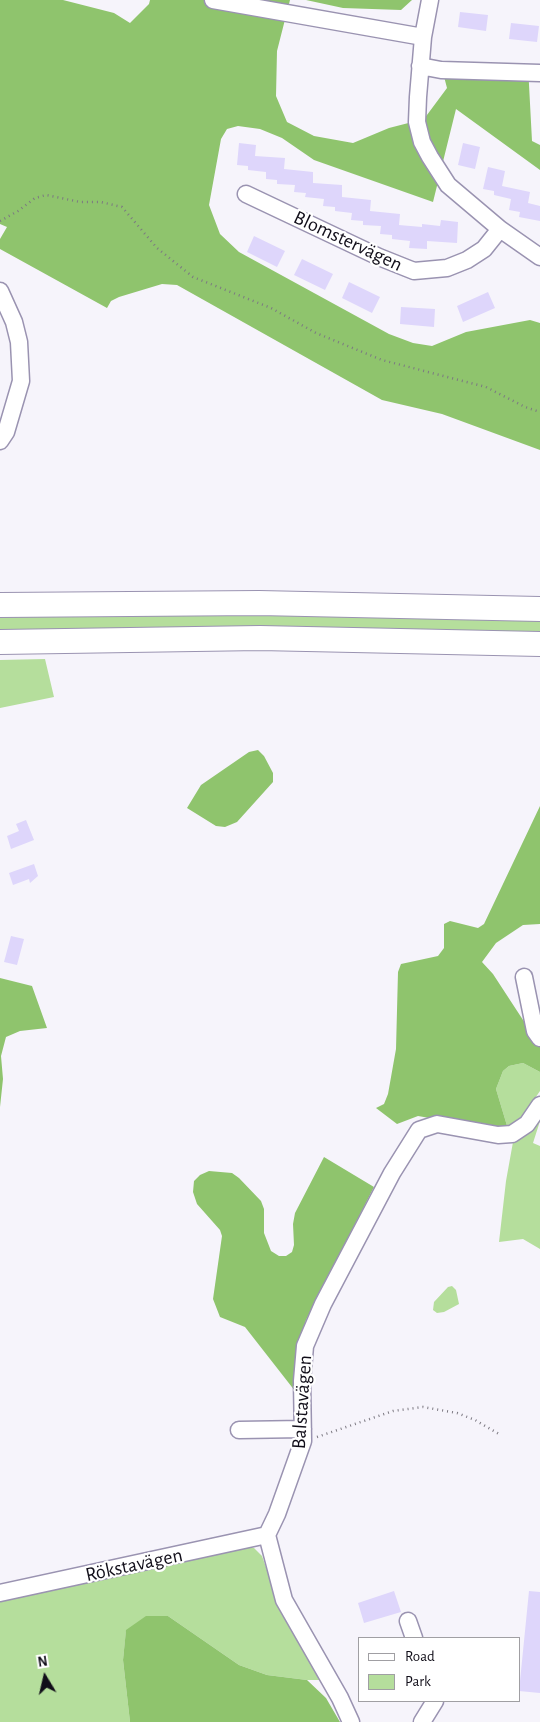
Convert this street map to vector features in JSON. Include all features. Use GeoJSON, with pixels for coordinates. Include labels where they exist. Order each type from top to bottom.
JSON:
{"type":"FeatureCollection","features":[{"type":"Feature","properties":{"kind":"highway"},"geometry":{"type":"LineString","coordinates":[[0,606],[269,603],[540,609]]}},
{"type":"Feature","properties":{"kind":"highway"},"geometry":{"type":"LineString","coordinates":[[0,642],[270,638],[540,644]]}},
{"type":"Feature","properties":{"kind":"street"},"geometry":{"type":"LineString","coordinates":[[213,0],[423,37]]}},
{"type":"Feature","properties":{"kind":"street"},"geometry":{"type":"LineString","coordinates":[[430,0],[423,37],[417,122],[430,157],[448,185],[500,229],[540,257]]}},
{"type":"Feature","properties":{"kind":"street"},"geometry":{"type":"LineString","coordinates":[[420,66],[441,70],[540,73]]}},
{"type":"Feature","properties":{"kind":"street","name":"Blomstervägen"},"geometry":{"type":"LineString","coordinates":[[246,194],[379,257],[414,271],[447,268],[467,260],[484,248],[500,229]]}},
{"type":"Feature","properties":{"kind":"street"},"geometry":{"type":"LineString","coordinates":[[0,291],[16,329],[19,342],[21,381],[6,432],[0,441]]}},
{"type":"Feature","properties":{"kind":"street"},"geometry":{"type":"LineString","coordinates":[[524,977],[535,1031],[540,1038]]}},
{"type":"Feature","properties":{"kind":"street","name":"Balstavägen"},"geometry":{"type":"LineString","coordinates":[[267,1536],[277,1514],[303,1435],[302,1363],[311,1328],[392,1173],[419,1130],[437,1124],[498,1135],[512,1134],[527,1124],[540,1106]]}},
{"type":"Feature","properties":{"kind":"street"},"geometry":{"type":"LineString","coordinates":[[239,1430],[303,1435]]}},
{"type":"Feature","properties":{"kind":"street"},"geometry":{"type":"LineString","coordinates":[[267,1536],[284,1600],[340,1698],[351,1722]]}},
{"type":"Feature","properties":{"kind":"street","name":"Rökstavägen"},"geometry":{"type":"LineString","coordinates":[[0,1593],[267,1536]]}},
{"type":"Feature","properties":{"kind":"street"},"geometry":{"type":"LineString","coordinates":[[408,1621],[414,1637]]}},
{"type":"Feature","properties":{"kind":"street"},"geometry":{"type":"LineString","coordinates":[[422,1722],[434,1702]]}},
{"type":"Feature","properties":{"kind":"path"},"geometry":{"type":"LineString","coordinates":[[0,221],[18,211],[35,198],[46,195],[64,200],[101,202],[122,207],[157,248],[193,277],[271,308],[316,334],[382,360],[486,387],[525,407],[540,412]]}},
{"type":"Feature","properties":{"kind":"path"},"geometry":{"type":"LineString","coordinates":[[303,1435],[394,1412],[423,1408],[457,1413],[475,1420],[498,1434]]}},
{"type":"Feature","properties":{"kind":"green space"},"geometry":{"type":"Polygon","coordinates":[[[0,0],[63,0],[114,13],[130,23],[149,4],[150,0],[290,0],[277,51],[276,96],[287,122],[314,136],[353,143],[389,128],[424,119],[447,88],[441,65],[528,66],[532,141],[540,145],[540,170],[456,109],[433,202],[314,160],[282,138],[260,129],[238,126],[227,129],[221,139],[209,205],[220,234],[239,252],[389,334],[413,343],[432,346],[466,332],[530,320],[540,323],[540,450],[442,414],[382,400],[177,285],[162,284],[119,297],[111,301],[107,308],[0,249],[0,239],[7,227],[0,224],[0,0]]]}},
{"type":"Feature","properties":{"kind":"green space"},"geometry":{"type":"Polygon","coordinates":[[[306,0],[412,0],[401,10],[343,8],[306,0]]]}},
{"type":"Feature","properties":{"kind":"green space"},"geometry":{"type":"Polygon","coordinates":[[[193,613],[540,619],[540,636],[0,633],[0,617],[193,613]]]}},
{"type":"Feature","properties":{"kind":"green space"},"geometry":{"type":"Polygon","coordinates":[[[45,659],[54,697],[0,708],[0,660],[45,659]]]}},
{"type":"Feature","properties":{"kind":"green space"},"geometry":{"type":"Polygon","coordinates":[[[258,750],[264,756],[273,773],[273,782],[237,822],[225,827],[216,826],[187,808],[201,785],[249,752],[258,750]]]}},
{"type":"Feature","properties":{"kind":"green space"},"geometry":{"type":"Polygon","coordinates":[[[540,806],[540,924],[523,925],[496,943],[482,962],[493,974],[540,1046],[540,1072],[523,1063],[509,1066],[503,1071],[496,1089],[508,1129],[499,1130],[418,1116],[397,1124],[376,1108],[384,1104],[388,1094],[396,1049],[398,972],[401,964],[438,956],[444,948],[444,924],[450,921],[478,928],[484,924],[540,806]]]}},
{"type":"Feature","properties":{"kind":"green space"},"geometry":{"type":"Polygon","coordinates":[[[0,978],[32,986],[47,1028],[20,1031],[6,1037],[1,1056],[3,1079],[0,1107],[0,978]]]}},
{"type":"Feature","properties":{"kind":"green space"},"geometry":{"type":"Polygon","coordinates":[[[523,1063],[540,1072],[540,1091],[515,1127],[508,1129],[496,1089],[503,1071],[509,1066],[523,1063]]]}},
{"type":"Feature","properties":{"kind":"green space"},"geometry":{"type":"Polygon","coordinates":[[[540,1108],[540,1121],[533,1143],[540,1146],[540,1249],[523,1239],[499,1242],[506,1181],[513,1142],[540,1108]]]}},
{"type":"Feature","properties":{"kind":"green space"},"geometry":{"type":"Polygon","coordinates":[[[324,1157],[374,1187],[306,1320],[298,1348],[295,1391],[245,1327],[220,1317],[213,1299],[222,1236],[220,1230],[197,1204],[193,1192],[194,1181],[200,1175],[209,1171],[232,1173],[239,1178],[261,1201],[264,1209],[264,1233],[271,1251],[279,1256],[286,1256],[292,1252],[294,1245],[293,1224],[295,1213],[324,1157]]]}},
{"type":"Feature","properties":{"kind":"green space"},"geometry":{"type":"Polygon","coordinates":[[[452,1286],[456,1290],[459,1304],[444,1312],[437,1313],[433,1310],[434,1302],[448,1287],[452,1286]]]}},
{"type":"Feature","properties":{"kind":"green space"},"geometry":{"type":"Polygon","coordinates":[[[244,1546],[254,1548],[262,1556],[274,1590],[325,1680],[307,1680],[267,1675],[239,1665],[168,1616],[126,1631],[123,1660],[130,1722],[0,1722],[0,1600],[244,1546]]]}},
{"type":"Feature","properties":{"kind":"green space"},"geometry":{"type":"Polygon","coordinates":[[[146,1616],[168,1616],[239,1665],[267,1675],[307,1680],[326,1698],[340,1722],[130,1722],[123,1660],[126,1630],[146,1616]]]}},
{"type":"Feature","properties":{"kind":"building"},"geometry":{"type":"Polygon","coordinates":[[[460,12],[488,15],[486,31],[458,27],[460,12]]]}},
{"type":"Feature","properties":{"kind":"building"},"geometry":{"type":"Polygon","coordinates":[[[511,23],[539,26],[537,42],[509,39],[511,23]]]}},
{"type":"Feature","properties":{"kind":"building"},"geometry":{"type":"Polygon","coordinates":[[[239,143],[256,145],[255,156],[285,158],[284,169],[313,172],[313,183],[342,185],[342,197],[371,200],[370,211],[400,214],[399,225],[422,227],[422,224],[440,226],[441,220],[458,222],[457,243],[427,241],[427,249],[409,248],[410,241],[392,239],[392,235],[380,234],[381,226],[363,225],[363,221],[351,220],[352,213],[335,211],[335,207],[323,206],[324,199],[305,197],[306,193],[294,192],[295,185],[277,184],[277,180],[266,179],[266,172],[248,170],[248,166],[237,165],[239,143]]]}},
{"type":"Feature","properties":{"kind":"building"},"geometry":{"type":"Polygon","coordinates":[[[463,143],[480,147],[475,169],[458,165],[463,143]]]}},
{"type":"Feature","properties":{"kind":"building"},"geometry":{"type":"Polygon","coordinates":[[[488,167],[505,171],[502,186],[530,192],[528,203],[540,206],[540,221],[519,217],[520,212],[509,210],[511,199],[494,195],[494,191],[483,189],[488,167]]]}},
{"type":"Feature","properties":{"kind":"building"},"geometry":{"type":"Polygon","coordinates":[[[254,236],[285,251],[277,267],[247,252],[254,236]]]}},
{"type":"Feature","properties":{"kind":"building"},"geometry":{"type":"Polygon","coordinates":[[[302,259],[333,274],[325,290],[294,275],[302,259]]]}},
{"type":"Feature","properties":{"kind":"building"},"geometry":{"type":"Polygon","coordinates":[[[349,282],[380,297],[372,313],[342,298],[349,282]]]}},
{"type":"Feature","properties":{"kind":"building"},"geometry":{"type":"Polygon","coordinates":[[[488,292],[495,308],[463,322],[457,306],[488,292]]]}},
{"type":"Feature","properties":{"kind":"building"},"geometry":{"type":"Polygon","coordinates":[[[401,307],[435,309],[434,327],[400,324],[401,307]]]}},
{"type":"Feature","properties":{"kind":"building"},"geometry":{"type":"Polygon","coordinates":[[[26,820],[34,840],[11,849],[7,836],[19,831],[16,824],[26,820]]]}},
{"type":"Feature","properties":{"kind":"building"},"geometry":{"type":"Polygon","coordinates":[[[34,864],[38,876],[30,883],[29,879],[13,885],[9,873],[34,864]]]}},
{"type":"Feature","properties":{"kind":"building"},"geometry":{"type":"Polygon","coordinates":[[[11,936],[24,939],[17,965],[4,962],[11,936]]]}},
{"type":"Feature","properties":{"kind":"building"},"geometry":{"type":"Polygon","coordinates":[[[394,1591],[401,1612],[364,1623],[358,1603],[394,1591]]]}},
{"type":"Feature","properties":{"kind":"building"},"geometry":{"type":"Polygon","coordinates":[[[529,1591],[540,1592],[540,1693],[520,1691],[529,1591]]]}}]}
